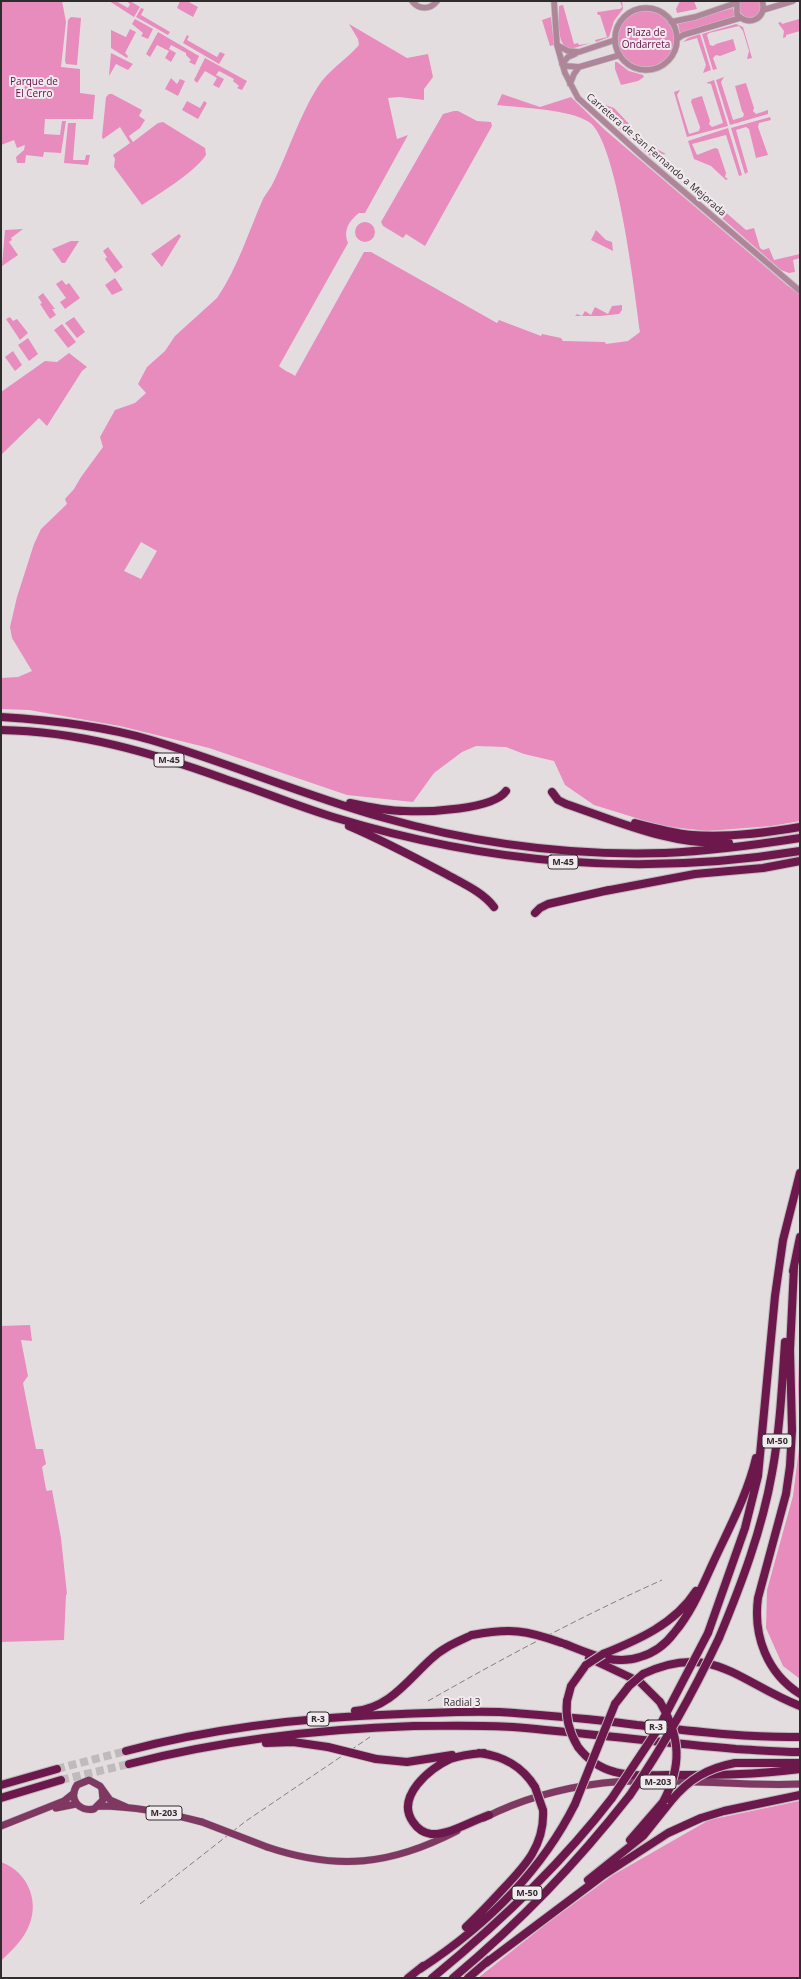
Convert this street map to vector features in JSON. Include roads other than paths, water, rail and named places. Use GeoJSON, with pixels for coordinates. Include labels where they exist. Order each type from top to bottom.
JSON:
{"type":"FeatureCollection","features":[{"type":"Feature","properties":{"kind":"highway","name":"M-45"},"geometry":{"type":"LineString","coordinates":[[1,716],[57,722],[149,740],[380,817],[451,835],[503,844],[616,853],[658,853],[719,849],[800,838]]}},
{"type":"Feature","properties":{"kind":"highway","name":"M-45"},"geometry":{"type":"LineString","coordinates":[[1,730],[57,734],[96,741],[147,753],[331,816],[404,837],[532,860],[617,864],[721,862],[800,851]]}},
{"type":"Feature","properties":{"kind":"highway"},"geometry":{"type":"LineString","coordinates":[[251,773],[364,806],[405,811],[445,810],[480,804],[494,800],[506,791]]}},
{"type":"Feature","properties":{"kind":"highway"},"geometry":{"type":"LineString","coordinates":[[552,792],[558,800],[665,837],[719,844],[749,842],[762,844]]}},
{"type":"Feature","properties":{"kind":"highway"},"geometry":{"type":"LineString","coordinates":[[593,813],[666,831],[693,835],[719,836],[760,833],[800,827]]}},
{"type":"Feature","properties":{"kind":"highway"},"geometry":{"type":"LineString","coordinates":[[331,816],[336,821],[401,850],[462,884],[488,899],[494,907]]}},
{"type":"Feature","properties":{"kind":"highway"},"geometry":{"type":"LineString","coordinates":[[605,891],[695,874],[764,868],[800,861]]}},
{"type":"Feature","properties":{"kind":"highway"},"geometry":{"type":"LineString","coordinates":[[535,913],[540,908],[548,904],[710,866],[721,862]]}},
{"type":"Feature","properties":{"kind":"highway","name":"M-50"},"geometry":{"type":"LineString","coordinates":[[432,1978],[469,1947],[526,1895],[589,1828],[612,1798],[658,1728],[708,1633],[724,1594],[749,1515],[758,1476],[776,1289],[783,1240],[800,1173]]}},
{"type":"Feature","properties":{"kind":"highway","name":"M-50"},"geometry":{"type":"LineString","coordinates":[[453,1978],[501,1937],[552,1888],[596,1838],[630,1795],[680,1716],[719,1638],[734,1604],[759,1530],[772,1474],[777,1441],[786,1334],[794,1267],[800,1237]]}},
{"type":"Feature","properties":{"kind":"highway"},"geometry":{"type":"LineString","coordinates":[[794,1267],[790,1350],[792,1430],[790,1466],[786,1494],[758,1598],[756,1614],[758,1634],[768,1660],[785,1683],[800,1694]]}},
{"type":"Feature","properties":{"kind":"highway"},"geometry":{"type":"LineString","coordinates":[[218,1731],[289,1718],[368,1709],[397,1693],[440,1652],[472,1635],[496,1630],[522,1630],[563,1643],[590,1654],[612,1660],[629,1660],[650,1654],[661,1647],[674,1634],[688,1614],[706,1581],[711,1566],[749,1484],[763,1432]]}},
{"type":"Feature","properties":{"kind":"highway"},"geometry":{"type":"LineString","coordinates":[[711,1566],[693,1595],[669,1620],[633,1642],[603,1654],[586,1665],[571,1686],[566,1701],[567,1721],[571,1735],[578,1747],[588,1759],[601,1768],[616,1773],[636,1775],[744,1775],[800,1769]]}},
{"type":"Feature","properties":{"kind":"highway"},"geometry":{"type":"LineString","coordinates":[[563,1643],[598,1663],[640,1682],[660,1702],[670,1720],[677,1750],[676,1769],[667,1801]]}},
{"type":"Feature","properties":{"kind":"highway"},"geometry":{"type":"LineString","coordinates":[[420,1968],[478,1924],[528,1876],[550,1849],[575,1804],[614,1704],[629,1686],[643,1674],[659,1666],[676,1662],[701,1662],[736,1672],[787,1701],[800,1706]]}},
{"type":"Feature","properties":{"kind":"highway","name":"Radial 3"},"geometry":{"type":"LineString","coordinates":[[126,1751],[218,1731],[357,1716],[442,1712],[512,1713],[666,1729],[769,1737],[800,1737]]}},
{"type":"Feature","properties":{"kind":"highway","name":"R-3"},"geometry":{"type":"LineString","coordinates":[[129,1764],[222,1744],[294,1734],[385,1727],[511,1727],[695,1746],[768,1752],[800,1752]]}},
{"type":"Feature","properties":{"kind":"highway"},"geometry":{"type":"LineString","coordinates":[[145,1760],[256,1744],[293,1742],[328,1747],[376,1759],[407,1762],[468,1753],[484,1753],[510,1761],[524,1772],[535,1787],[543,1810],[541,1834],[536,1849],[529,1859],[475,1919],[408,1978]]}},
{"type":"Feature","properties":{"kind":"highway"},"geometry":{"type":"LineString","coordinates":[[484,1753],[460,1756],[433,1770],[414,1790],[408,1809],[409,1815],[416,1826],[431,1834],[448,1831],[489,1815]]}},
{"type":"Feature","properties":{"kind":"highway"},"geometry":{"type":"LineString","coordinates":[[468,1978],[598,1872],[667,1801],[691,1780],[717,1766],[735,1763],[800,1763]]}},
{"type":"Feature","properties":{"kind":"highway"},"geometry":{"type":"LineString","coordinates":[[1,1785],[57,1768]]}},
{"type":"Feature","properties":{"kind":"highway"},"geometry":{"type":"LineString","coordinates":[[1,1798],[61,1780]]}},
{"type":"Feature","properties":{"kind":"highway"},"geometry":{"type":"LineString","coordinates":[[486,1963],[602,1876],[668,1833],[701,1818],[724,1810],[800,1795]]}},
{"type":"Feature","properties":{"kind":"main road","name":"M-203"},"geometry":{"type":"LineString","coordinates":[[1,1826],[64,1801],[74,1793],[78,1785],[85,1781],[94,1781],[110,1800],[126,1807]]}},
{"type":"Feature","properties":{"kind":"main road","name":"M-203"},"geometry":{"type":"LineString","coordinates":[[28,1815],[76,1804],[85,1810],[94,1809],[98,1806],[152,1810],[202,1822],[299,1857],[319,1860],[358,1862],[377,1860],[419,1849],[489,1815],[548,1793],[604,1783],[800,1784]]}},
{"type":"Feature","properties":{"kind":"main road"},"geometry":{"type":"LineString","coordinates":[[98,1806],[103,1797],[102,1790]]}},
{"type":"Feature","properties":{"kind":"main road"},"geometry":{"type":"LineString","coordinates":[[74,1793],[76,1804]]}},
{"type":"Feature","properties":{"kind":"street"},"geometry":{"type":"LineString","coordinates":[[412,1],[416,6],[424,8],[430,7],[437,1]]}},
{"type":"Feature","properties":{"kind":"street","name":"Carretera de San Fernando a Mejorada"},"geometry":{"type":"LineString","coordinates":[[554,1],[557,45],[562,64],[576,96],[800,291]]}},
{"type":"Feature","properties":{"kind":"street"},"geometry":{"type":"LineString","coordinates":[[762,1],[764,10]]}},
{"type":"Feature","properties":{"kind":"street"},"geometry":{"type":"LineString","coordinates":[[671,22],[695,17],[737,2],[736,9],[740,18],[746,21],[754,20],[760,16],[764,10],[792,1]]}},
{"type":"Feature","properties":{"kind":"street"},"geometry":{"type":"LineString","coordinates":[[637,9],[657,10],[671,22],[676,30],[677,39],[674,50],[669,59],[655,68],[644,70],[628,64],[620,55],[615,40],[620,22],[627,15],[637,9]]}},
{"type":"Feature","properties":{"kind":"street"},"geometry":{"type":"LineString","coordinates":[[677,39],[683,34],[740,18]]}},
{"type":"Feature","properties":{"kind":"street"},"geometry":{"type":"LineString","coordinates":[[615,40],[579,52],[568,57],[562,64],[579,67],[620,55]]}},
{"type":"Feature","properties":{"kind":"street"},"geometry":{"type":"LineString","coordinates":[[557,45],[570,52],[579,52]]}},
{"type":"Feature","properties":{"kind":"street"},"geometry":{"type":"LineString","coordinates":[[570,84],[579,67]]}},
{"type":"Feature","properties":{"kind":"tunnel"},"geometry":{"type":"LineString","coordinates":[[57,1769],[126,1751]]}},
{"type":"Feature","properties":{"kind":"tunnel"},"geometry":{"type":"LineString","coordinates":[[61,1780],[129,1764]]}},
{"type":"Feature","properties":{"kind":"railway"},"geometry":{"type":"LineString","coordinates":[[428,1701],[544,1638],[662,1580]]}},
{"type":"Feature","properties":{"kind":"railway"},"geometry":{"type":"LineString","coordinates":[[140,1904],[246,1821],[370,1737]]}},
{"type":"Feature","properties":{"kind":"park label","name":"Plaza de Ondarreta"},"geometry":{"type":"Point","coordinates":[646,38]}},
{"type":"Feature","properties":{"kind":"park label","name":"Parque de El Cerro"},"geometry":{"type":"Point","coordinates":[34,88]}}]}
